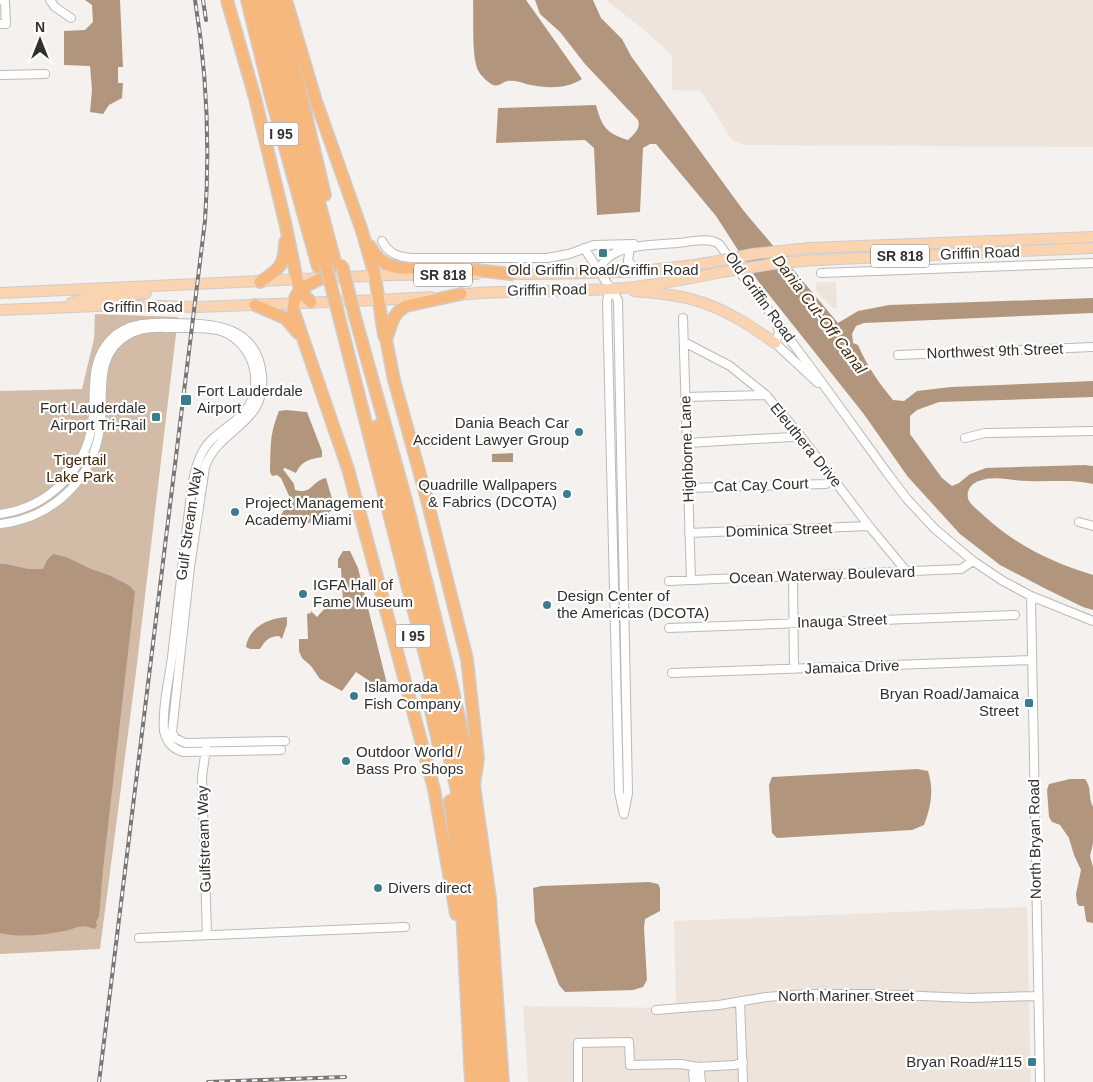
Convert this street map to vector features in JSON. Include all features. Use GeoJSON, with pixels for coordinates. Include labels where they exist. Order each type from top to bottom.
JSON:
{"type":"FeatureCollection","features":[{"type":"Feature","properties":{"kind":"highway"},"geometry":{"type":"LineString","coordinates":[[227,0],[255,98],[299,285],[311,302]]}},
{"type":"Feature","properties":{"kind":"highway","name":"I 95"},"geometry":{"type":"LineString","coordinates":[[247,0],[271,98],[330,266],[343,313],[448,788],[461,891],[470,1079]]}},
{"type":"Feature","properties":{"kind":"highway"},"geometry":{"type":"LineString","coordinates":[[256,0],[330,266]]}},
{"type":"Feature","properties":{"kind":"highway"},"geometry":{"type":"LineString","coordinates":[[265,0],[330,266]]}},
{"type":"Feature","properties":{"kind":"highway","name":"I 95"},"geometry":{"type":"LineString","coordinates":[[276,0],[300,90],[330,266],[343,313],[406,500],[449,673],[474,785],[490,898],[503,1082]]}},
{"type":"Feature","properties":{"kind":"highway"},"geometry":{"type":"LineString","coordinates":[[286,0],[320,111],[375,276],[384,335],[396,388],[428,505],[466,659],[478,759],[474,785]]}},
{"type":"Feature","properties":{"kind":"highway"},"geometry":{"type":"LineString","coordinates":[[260,282],[272,275],[279,268],[283,260],[285,222]]}},
{"type":"Feature","properties":{"kind":"highway"},"geometry":{"type":"LineString","coordinates":[[364,240],[374,254],[390,266],[399,268],[458,268],[511,274]]}},
{"type":"Feature","properties":{"kind":"highway"},"geometry":{"type":"LineString","coordinates":[[299,285],[320,279]]}},
{"type":"Feature","properties":{"kind":"highway"},"geometry":{"type":"LineString","coordinates":[[299,285],[292,303],[294,312],[348,469],[434,789],[464,963]]}},
{"type":"Feature","properties":{"kind":"highway"},"geometry":{"type":"LineString","coordinates":[[386,339],[392,320],[406,306],[461,294]]}},
{"type":"Feature","properties":{"kind":"highway"},"geometry":{"type":"LineString","coordinates":[[255,305],[284,317],[303,341]]}},
{"type":"Feature","properties":{"kind":"highway"},"geometry":{"type":"LineString","coordinates":[[343,313],[456,787],[472,903],[481,1082]]}},
{"type":"Feature","properties":{"kind":"highway"},"geometry":{"type":"LineString","coordinates":[[343,313],[458,747],[482,902],[492,1082]]}},
{"type":"Feature","properties":{"kind":"main road","name":"Griffin Road"},"geometry":{"type":"LineString","coordinates":[[320,279],[375,276],[637,271],[679,268],[753,254],[809,248],[1093,237]]}},
{"type":"Feature","properties":{"kind":"main road","name":"Griffin Road"},"geometry":{"type":"LineString","coordinates":[[0,310],[122,305],[195,307],[255,305],[379,300],[505,291],[610,289],[662,283],[779,263],[1093,248]]}},
{"type":"Feature","properties":{"kind":"main road","name":"Griffin Road"},"geometry":{"type":"LineString","coordinates":[[0,293],[260,282],[299,285]]}},
{"type":"Feature","properties":{"kind":"main road"},"geometry":{"type":"LineString","coordinates":[[122,305],[130,295],[163,292],[172,286]]}},
{"type":"Feature","properties":{"kind":"main road"},"geometry":{"type":"LineString","coordinates":[[56,308],[88,298],[112,297],[120,292],[121,288]]}},
{"type":"Feature","properties":{"kind":"main road"},"geometry":{"type":"LineString","coordinates":[[610,289],[679,296],[701,302],[737,319],[776,344]]}},
{"type":"Feature","properties":{"kind":"street"},"geometry":{"type":"LineString","coordinates":[[2,0],[5,2],[3,24]]}},
{"type":"Feature","properties":{"kind":"street"},"geometry":{"type":"LineString","coordinates":[[50,0],[55,7],[71,18]]}},
{"type":"Feature","properties":{"kind":"street"},"geometry":{"type":"LineString","coordinates":[[0,75],[44,74]]}},
{"type":"Feature","properties":{"kind":"street"},"geometry":{"type":"LineString","coordinates":[[382,241],[385,247],[393,254],[412,258],[547,258],[606,244],[643,245]]}},
{"type":"Feature","properties":{"kind":"street","name":"Old Griffin Road"},"geometry":{"type":"LineString","coordinates":[[599,272],[605,261],[622,250],[643,245],[717,242],[726,251],[907,499],[935,529],[973,561],[1003,581],[1030,596],[1093,621]]}},
{"type":"Feature","properties":{"kind":"street"},"geometry":{"type":"LineString","coordinates":[[584,248],[618,300],[628,793],[624,814],[619,792],[607,301],[610,289]]}},
{"type":"Feature","properties":{"kind":"street"},"geometry":{"type":"LineString","coordinates":[[630,248],[628,261],[637,271]]}},
{"type":"Feature","properties":{"kind":"street"},"geometry":{"type":"LineString","coordinates":[[821,273],[1093,263]]}},
{"type":"Feature","properties":{"kind":"street","name":"Highborne Lane"},"geometry":{"type":"LineString","coordinates":[[683,318],[691,580]]}},
{"type":"Feature","properties":{"kind":"street"},"geometry":{"type":"LineString","coordinates":[[776,321],[779,333],[776,344]]}},
{"type":"Feature","properties":{"kind":"street","name":"Gulf Stream Way"},"geometry":{"type":"LineString","coordinates":[[0,514],[20,510],[39,502],[58,488],[72,472],[86,448],[92,428],[94,374],[98,360],[108,344],[122,331],[145,323],[209,324],[239,334],[250,345],[260,363],[261,392],[254,410],[247,420],[219,443],[208,458],[205,467],[171,725],[172,732],[179,741],[185,743],[281,750]]}},
{"type":"Feature","properties":{"kind":"street","name":"Gulf Stream Way"},"geometry":{"type":"LineString","coordinates":[[0,524],[28,518],[50,507],[67,494],[84,474],[95,449],[100,429],[102,377],[105,362],[113,348],[124,338],[145,328],[211,329],[225,333],[243,346],[251,359],[255,371],[255,387],[252,399],[241,417],[216,435],[204,448],[196,470],[189,512],[163,726],[165,737],[173,748],[183,752],[206,746],[285,741]]}},
{"type":"Feature","properties":{"kind":"street","name":"Eleuthera Drive"},"geometry":{"type":"LineString","coordinates":[[684,342],[730,366],[766,395],[799,434],[869,526],[907,572]]}},
{"type":"Feature","properties":{"kind":"street","name":"Old Griffin Road"},"geometry":{"type":"LineString","coordinates":[[776,344],[805,370],[840,409]]}},
{"type":"Feature","properties":{"kind":"street","name":"Northwest 9th Street"},"geometry":{"type":"LineString","coordinates":[[898,354],[1093,347]]}},
{"type":"Feature","properties":{"kind":"street"},"geometry":{"type":"LineString","coordinates":[[685,397],[766,395]]}},
{"type":"Feature","properties":{"kind":"street"},"geometry":{"type":"LineString","coordinates":[[965,438],[984,433],[1093,430]]}},
{"type":"Feature","properties":{"kind":"street"},"geometry":{"type":"LineString","coordinates":[[687,442],[792,438],[799,434]]}},
{"type":"Feature","properties":{"kind":"street","name":"Cat Cay Court"},"geometry":{"type":"LineString","coordinates":[[688,488],[826,484],[833,478]]}},
{"type":"Feature","properties":{"kind":"street"},"geometry":{"type":"LineString","coordinates":[[1079,522],[1093,526]]}},
{"type":"Feature","properties":{"kind":"street","name":"Dominica Street"},"geometry":{"type":"LineString","coordinates":[[689,533],[869,526]]}},
{"type":"Feature","properties":{"kind":"street","name":"Ocean Waterway Boulevard"},"geometry":{"type":"LineString","coordinates":[[669,581],[961,569],[973,561]]}},
{"type":"Feature","properties":{"kind":"street"},"geometry":{"type":"LineString","coordinates":[[792,576],[794,669]]}},
{"type":"Feature","properties":{"kind":"street","name":"North Bryan Road"},"geometry":{"type":"LineString","coordinates":[[1030,596],[1040,1082]]}},
{"type":"Feature","properties":{"kind":"street","name":"Inauga Street"},"geometry":{"type":"LineString","coordinates":[[670,628],[1015,615]]}},
{"type":"Feature","properties":{"kind":"street","name":"Jamaica Drive"},"geometry":{"type":"LineString","coordinates":[[672,674],[1032,660]]}},
{"type":"Feature","properties":{"kind":"street","name":"Gulfstream Way"},"geometry":{"type":"LineString","coordinates":[[206,746],[202,777],[207,935]]}},
{"type":"Feature","properties":{"kind":"street"},"geometry":{"type":"LineString","coordinates":[[139,938],[405,927]]}},
{"type":"Feature","properties":{"kind":"street","name":"North Mariner Street"},"geometry":{"type":"LineString","coordinates":[[656,1010],[719,1005],[774,997],[848,993],[969,998],[1037,996]]}},
{"type":"Feature","properties":{"kind":"street"},"geometry":{"type":"LineString","coordinates":[[740,1001],[744,1082]]}},
{"type":"Feature","properties":{"kind":"street"},"geometry":{"type":"LineString","coordinates":[[578,1082],[578,1043],[629,1042],[630,1065],[681,1064],[697,1067],[735,1065],[742,1062]]}},
{"type":"Feature","properties":{"kind":"street"},"geometry":{"type":"LineString","coordinates":[[694,1082],[694,1073],[697,1067]]}},
{"type":"Feature","properties":{"kind":"street"},"geometry":{"type":"LineString","coordinates":[[697,1067],[700,1072],[701,1082]]}},
{"type":"Feature","properties":{"kind":"shaded area"},"geometry":{"type":"Polygon","coordinates":[[[606,0],[1093,0],[1093,147],[745,145],[738,143],[732,140],[701,91],[672,90],[672,55],[606,0]]]}},
{"type":"Feature","properties":{"kind":"shaded area"},"geometry":{"type":"Polygon","coordinates":[[[816,282],[836,282],[837,308],[833,308],[816,291],[816,282]]]}},
{"type":"Feature","properties":{"kind":"shaded area"},"geometry":{"type":"Polygon","coordinates":[[[1027,907],[1031,1082],[528,1082],[523,1006],[672,1008],[676,1002],[674,921],[1027,907]]]}},
{"type":"Feature","properties":{"kind":"green space","name":"Tigertail Lake Park"},"geometry":{"type":"Polygon","coordinates":[[[95,314],[178,317],[136,672],[100,949],[0,954],[0,391],[82,389],[94,339],[95,314]]]}},
{"type":"Feature","properties":{"kind":"water"},"geometry":{"type":"Polygon","coordinates":[[[85,0],[120,0],[123,67],[118,67],[118,83],[123,83],[122,98],[109,105],[103,114],[90,112],[92,90],[90,66],[64,65],[64,31],[85,30],[93,22],[92,5],[85,0]]]}},
{"type":"Feature","properties":{"kind":"water"},"geometry":{"type":"Polygon","coordinates":[[[473,0],[526,0],[582,79],[576,83],[555,87],[517,81],[507,81],[497,85],[490,83],[476,66],[473,38],[473,0]]]}},
{"type":"Feature","properties":{"kind":"water","name":"Dania Cut-Off Canal"},"geometry":{"type":"Polygon","coordinates":[[[535,0],[593,0],[601,18],[622,39],[631,56],[743,210],[838,323],[858,311],[889,305],[1093,298],[1093,313],[864,323],[856,326],[852,334],[853,343],[858,345],[865,360],[893,400],[904,401],[917,391],[951,387],[1093,381],[1093,397],[939,402],[917,410],[910,416],[910,434],[942,478],[952,486],[970,474],[986,468],[1093,466],[1093,484],[1069,481],[1028,481],[991,478],[974,483],[970,487],[968,495],[970,502],[976,509],[995,526],[1021,544],[1048,558],[1093,575],[1093,610],[1083,607],[1000,565],[960,534],[908,477],[863,413],[758,281],[716,216],[656,144],[650,144],[643,148],[640,212],[597,215],[594,148],[585,140],[496,143],[498,108],[596,105],[603,124],[615,135],[628,140],[639,126],[638,120],[585,64],[560,32],[540,14],[535,0]]]}},
{"type":"Feature","properties":{"kind":"water"},"geometry":{"type":"Polygon","coordinates":[[[279,411],[307,412],[322,451],[322,457],[306,461],[296,473],[285,468],[283,469],[294,484],[295,490],[305,491],[326,478],[333,502],[333,509],[322,518],[292,526],[278,523],[290,498],[281,478],[277,475],[272,476],[270,472],[271,441],[274,427],[279,411]]]}},
{"type":"Feature","properties":{"kind":"water"},"geometry":{"type":"Polygon","coordinates":[[[513,453],[513,462],[492,462],[492,454],[513,453]]]}},
{"type":"Feature","properties":{"kind":"water"},"geometry":{"type":"Polygon","coordinates":[[[343,551],[350,551],[358,568],[388,688],[378,690],[377,686],[356,672],[342,691],[320,679],[311,666],[302,658],[299,651],[299,639],[308,639],[307,614],[311,613],[311,611],[317,617],[327,606],[320,600],[343,601],[341,568],[338,568],[338,559],[343,551]]]}},
{"type":"Feature","properties":{"kind":"water"},"geometry":{"type":"Polygon","coordinates":[[[53,554],[66,557],[111,576],[130,586],[135,592],[99,916],[95,929],[82,926],[40,935],[8,935],[0,933],[0,564],[28,569],[43,569],[47,560],[53,554]]]}},
{"type":"Feature","properties":{"kind":"water"},"geometry":{"type":"Polygon","coordinates":[[[287,617],[287,624],[282,639],[279,636],[270,638],[260,649],[246,647],[251,634],[261,625],[273,619],[287,617]]]}},
{"type":"Feature","properties":{"kind":"water"},"geometry":{"type":"Polygon","coordinates":[[[917,769],[928,771],[931,785],[930,805],[924,825],[912,830],[777,838],[772,833],[769,785],[772,777],[917,769]]]}},
{"type":"Feature","properties":{"kind":"water"},"geometry":{"type":"Polygon","coordinates":[[[1070,779],[1085,779],[1093,807],[1093,843],[1090,856],[1093,867],[1093,923],[1087,922],[1084,906],[1079,906],[1077,903],[1076,894],[1081,870],[1069,838],[1060,825],[1052,822],[1049,817],[1047,790],[1049,784],[1070,779]]]}},
{"type":"Feature","properties":{"kind":"water"},"geometry":{"type":"Polygon","coordinates":[[[649,882],[658,884],[660,888],[660,911],[645,919],[647,980],[643,987],[633,990],[565,992],[559,985],[535,922],[533,888],[541,886],[649,882]]]}},
{"type":"Feature","properties":{"kind":"railway"},"geometry":{"type":"LineString","coordinates":[[99,1082],[205,221],[207,166],[205,82],[195,0]]}},
{"type":"Feature","properties":{"kind":"railway"},"geometry":{"type":"LineString","coordinates":[[203,0],[206,20]]}},
{"type":"Feature","properties":{"kind":"railway"},"geometry":{"type":"LineString","coordinates":[[208,1082],[345,1077]]}},
{"type":"Feature","properties":{"kind":"place","name":"Old Griffin Road/Griffin Road"},"geometry":{"type":"Point","coordinates":[603,253]}},
{"type":"Feature","properties":{"kind":"place","name":"Fort Lauderdale Airport"},"geometry":{"type":"Point","coordinates":[186,400]}},
{"type":"Feature","properties":{"kind":"place","name":"Fort Lauderdale Airport Tri-Rail"},"geometry":{"type":"Point","coordinates":[156,417]}},
{"type":"Feature","properties":{"kind":"place","name":"Dania Beach Car Accident Lawyer Group"},"geometry":{"type":"Point","coordinates":[579,432]}},
{"type":"Feature","properties":{"kind":"place","name":"Quadrille Wallpapers & Fabrics (DCOTA)"},"geometry":{"type":"Point","coordinates":[567,494]}},
{"type":"Feature","properties":{"kind":"place","name":"Project Management Academy Miami"},"geometry":{"type":"Point","coordinates":[235,512]}},
{"type":"Feature","properties":{"kind":"place","name":"IGFA Hall of Fame Museum"},"geometry":{"type":"Point","coordinates":[303,594]}},
{"type":"Feature","properties":{"kind":"place","name":"Design Center of the Americas (DCOTA)"},"geometry":{"type":"Point","coordinates":[547,605]}},
{"type":"Feature","properties":{"kind":"place","name":"Islamorada Fish Company"},"geometry":{"type":"Point","coordinates":[354,696]}},
{"type":"Feature","properties":{"kind":"place","name":"Bryan Road/Jamaica Street"},"geometry":{"type":"Point","coordinates":[1029,703]}},
{"type":"Feature","properties":{"kind":"place","name":"Outdoor World / Bass Pro Shops"},"geometry":{"type":"Point","coordinates":[346,761]}},
{"type":"Feature","properties":{"kind":"place","name":"Divers direct"},"geometry":{"type":"Point","coordinates":[378,888]}},
{"type":"Feature","properties":{"kind":"place","name":"Bryan Road/#115"},"geometry":{"type":"Point","coordinates":[1032,1062]}}]}
